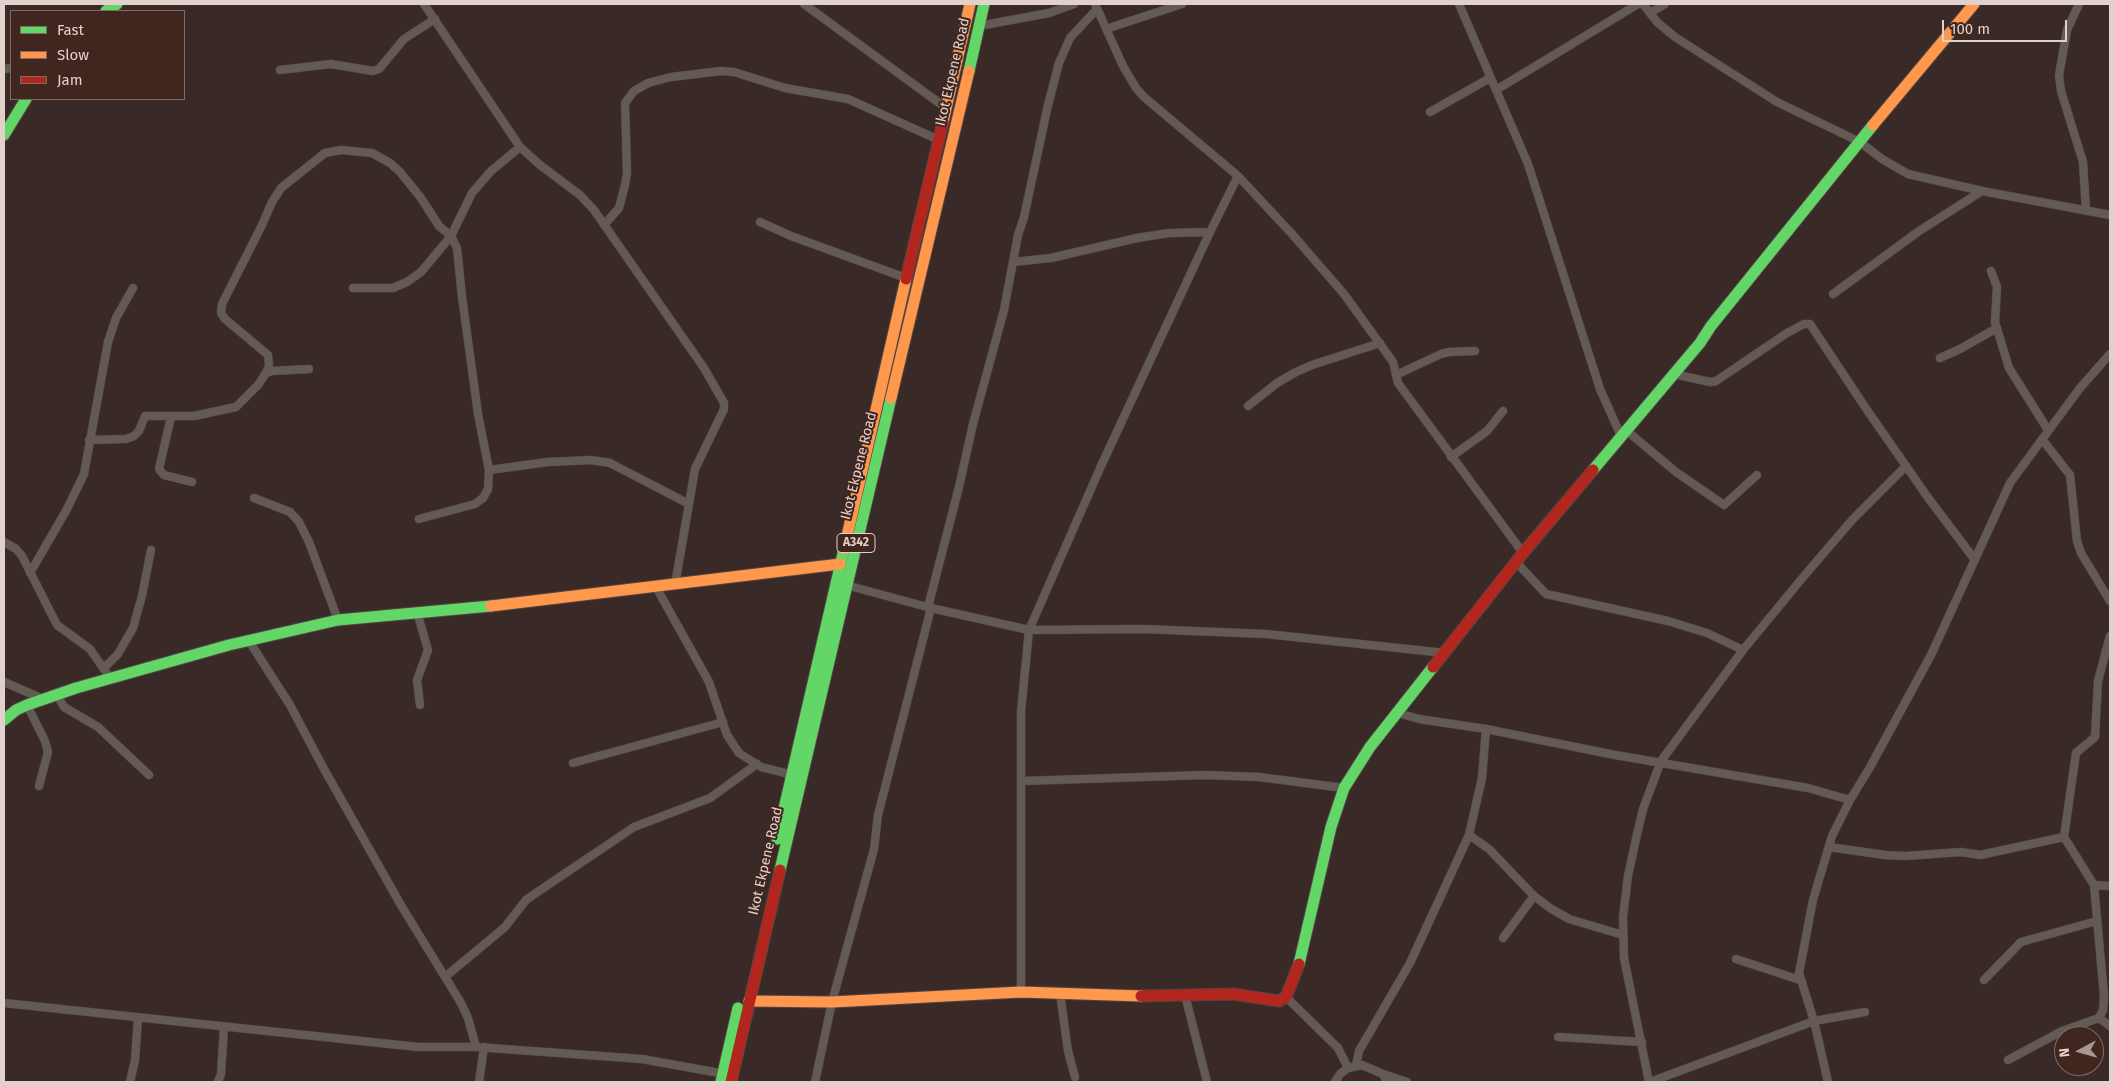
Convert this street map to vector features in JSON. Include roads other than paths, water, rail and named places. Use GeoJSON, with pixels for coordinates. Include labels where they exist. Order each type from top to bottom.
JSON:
{"type":"FeatureCollection","features":[{"type":"Feature","properties":{"kind":"main road","name":"Ikot Ekpene Road"},"geometry":{"type":"LineString","coordinates":[[727,1078],[749,1001],[840,564],[970,4]]}},
{"type":"Feature","properties":{"kind":"main road","name":"Ikot Ekpene Road"},"geometry":{"type":"LineString","coordinates":[[727,1078],[797,776],[846,585],[950,154],[984,4]]}},
{"type":"Feature","properties":{"kind":"main road"},"geometry":{"type":"LineString","coordinates":[[749,1001],[832,1002],[1022,992],[1233,994],[1279,1001],[1286,997],[1297,972],[1305,946],[1331,827],[1344,788],[1370,747],[1520,558],[1700,344],[1710,326],[1944,38],[1974,4]]}},
{"type":"Feature","properties":{"kind":"main road"},"geometry":{"type":"LineString","coordinates":[[4,135],[25,100]]}},
{"type":"Feature","properties":{"kind":"main road"},"geometry":{"type":"LineString","coordinates":[[4,720],[16,710],[57,695],[107,673],[338,620],[530,602],[840,564]]}},
{"type":"Feature","properties":{"kind":"street"},"geometry":{"type":"LineString","coordinates":[[424,4],[520,147],[540,165],[580,195],[604,225],[704,368],[724,403],[724,409],[695,470],[675,585]]}},
{"type":"Feature","properties":{"kind":"street"},"geometry":{"type":"LineString","coordinates":[[804,4],[946,108]]}},
{"type":"Feature","properties":{"kind":"street"},"geometry":{"type":"LineString","coordinates":[[979,26],[1049,13],[1074,4]]}},
{"type":"Feature","properties":{"kind":"street"},"geometry":{"type":"LineString","coordinates":[[1106,29],[1182,4]]}},
{"type":"Feature","properties":{"kind":"street"},"geometry":{"type":"LineString","coordinates":[[1459,4],[1528,164],[1600,389],[1624,433],[1724,505],[1757,476]]}},
{"type":"Feature","properties":{"kind":"street"},"geometry":{"type":"LineString","coordinates":[[1496,90],[1638,4]]}},
{"type":"Feature","properties":{"kind":"street"},"geometry":{"type":"LineString","coordinates":[[1643,4],[1665,30],[1777,102],[1860,142],[1882,159],[1908,174],[1982,191],[2110,215]]}},
{"type":"Feature","properties":{"kind":"street"},"geometry":{"type":"LineString","coordinates":[[1650,13],[1665,4]]}},
{"type":"Feature","properties":{"kind":"street"},"geometry":{"type":"LineString","coordinates":[[2079,4],[2067,30],[2059,75],[2060,91],[2083,162],[2086,211]]}},
{"type":"Feature","properties":{"kind":"street"},"geometry":{"type":"LineString","coordinates":[[815,1082],[832,1002],[874,849],[878,815],[960,487],[972,424],[1004,310],[1048,105],[1060,63],[1070,38],[1096,6],[1122,66],[1144,97],[1238,176],[1321,266],[1380,343],[1393,362],[1398,383],[1546,594],[1668,621],[1707,633],[1743,650]]}},
{"type":"Feature","properties":{"kind":"street"},"geometry":{"type":"LineString","coordinates":[[280,70],[331,64],[373,71],[379,69],[404,40],[434,19]]}},
{"type":"Feature","properties":{"kind":"street"},"geometry":{"type":"LineString","coordinates":[[604,225],[619,208],[626,185],[628,172],[625,103],[634,91],[648,83],[671,77],[734,72],[785,88],[848,99],[939,140]]}},
{"type":"Feature","properties":{"kind":"street"},"geometry":{"type":"LineString","coordinates":[[1430,112],[1490,78]]}},
{"type":"Feature","properties":{"kind":"street"},"geometry":{"type":"LineString","coordinates":[[353,288],[393,288],[407,282],[420,272],[451,236],[472,193],[491,171],[520,147]]}},
{"type":"Feature","properties":{"kind":"street"},"geometry":{"type":"LineString","coordinates":[[89,440],[126,439],[134,436],[139,431],[145,416],[171,417],[222,412],[236,407],[258,385],[266,374],[269,365],[268,355],[225,319],[221,314],[221,308],[272,202],[281,188],[325,153],[342,150],[372,153],[390,163],[400,172],[421,198],[439,226],[451,236],[457,248],[478,414],[489,470],[488,489],[483,498],[475,504],[419,519]]}},
{"type":"Feature","properties":{"kind":"street"},"geometry":{"type":"LineString","coordinates":[[1022,992],[1022,781],[1020,712],[1029,630],[1101,466],[1238,176]]}},
{"type":"Feature","properties":{"kind":"street"},"geometry":{"type":"LineString","coordinates":[[1833,294],[1919,231],[1982,191]]}},
{"type":"Feature","properties":{"kind":"street"},"geometry":{"type":"LineString","coordinates":[[760,222],[791,236],[906,278]]}},
{"type":"Feature","properties":{"kind":"street"},"geometry":{"type":"LineString","coordinates":[[1013,262],[1051,258],[1137,238],[1168,233],[1210,232]]}},
{"type":"Feature","properties":{"kind":"street"},"geometry":{"type":"LineString","coordinates":[[1991,271],[1997,287],[1995,311],[1997,328],[2009,368],[2048,430]]}},
{"type":"Feature","properties":{"kind":"street"},"geometry":{"type":"LineString","coordinates":[[30,573],[67,509],[84,474],[108,342],[116,318],[133,288]]}},
{"type":"Feature","properties":{"kind":"street"},"geometry":{"type":"LineString","coordinates":[[1674,374],[1710,382],[1716,381],[1787,333],[1804,324],[1810,324],[1906,466],[1975,560]]}},
{"type":"Feature","properties":{"kind":"street"},"geometry":{"type":"LineString","coordinates":[[1940,358],[1997,328]]}},
{"type":"Feature","properties":{"kind":"street"},"geometry":{"type":"LineString","coordinates":[[1248,406],[1277,383],[1312,365],[1380,343]]}},
{"type":"Feature","properties":{"kind":"street"},"geometry":{"type":"LineString","coordinates":[[1396,375],[1440,354],[1475,351]]}},
{"type":"Feature","properties":{"kind":"street"},"geometry":{"type":"LineString","coordinates":[[1828,1082],[1814,1021],[1799,973],[1813,900],[1829,848],[1850,800],[1931,655],[2010,484],[2080,388],[2110,354]]}},
{"type":"Feature","properties":{"kind":"street"},"geometry":{"type":"LineString","coordinates":[[266,374],[272,371],[309,369]]}},
{"type":"Feature","properties":{"kind":"street"},"geometry":{"type":"LineString","coordinates":[[1451,456],[1487,431],[1503,411]]}},
{"type":"Feature","properties":{"kind":"street"},"geometry":{"type":"LineString","coordinates":[[171,417],[158,469],[164,475],[192,482]]}},
{"type":"Feature","properties":{"kind":"street"},"geometry":{"type":"LineString","coordinates":[[2042,438],[2070,475],[2080,553],[2110,601]]}},
{"type":"Feature","properties":{"kind":"street"},"geometry":{"type":"LineString","coordinates":[[489,470],[548,462],[591,460],[610,463],[689,504]]}},
{"type":"Feature","properties":{"kind":"street"},"geometry":{"type":"LineString","coordinates":[[1865,1012],[1814,1021],[1649,1082],[1624,958],[1623,935],[1628,876],[1636,839],[1644,809],[1661,762],[1743,650],[1853,519],[1906,466]]}},
{"type":"Feature","properties":{"kind":"street"},"geometry":{"type":"LineString","coordinates":[[254,498],[290,512],[299,522],[309,542],[338,620]]}},
{"type":"Feature","properties":{"kind":"street"},"geometry":{"type":"LineString","coordinates":[[4,542],[16,549],[57,624],[90,649],[107,673],[134,628],[150,550]]}},
{"type":"Feature","properties":{"kind":"street"},"geometry":{"type":"LineString","coordinates":[[846,585],[929,607],[1029,630],[1143,629],[1266,634],[1445,653]]}},
{"type":"Feature","properties":{"kind":"street"},"geometry":{"type":"LineString","coordinates":[[656,587],[709,682],[727,735],[739,754],[757,764],[797,776]]}},
{"type":"Feature","properties":{"kind":"street"},"geometry":{"type":"LineString","coordinates":[[417,612],[428,650],[417,680],[420,705]]}},
{"type":"Feature","properties":{"kind":"street"},"geometry":{"type":"LineString","coordinates":[[2008,1060],[2062,1031],[2099,1018],[2103,1010],[2104,996],[2094,885],[2064,837],[2076,753],[2095,737],[2098,681],[2110,636]]}},
{"type":"Feature","properties":{"kind":"street"},"geometry":{"type":"LineString","coordinates":[[249,641],[290,704],[341,800],[468,1018],[480,1047],[479,1082]]}},
{"type":"Feature","properties":{"kind":"street"},"geometry":{"type":"LineString","coordinates":[[4,682],[43,699]]}},
{"type":"Feature","properties":{"kind":"street"},"geometry":{"type":"LineString","coordinates":[[57,695],[64,707],[98,727],[149,775]]}},
{"type":"Feature","properties":{"kind":"street"},"geometry":{"type":"LineString","coordinates":[[27,705],[45,741],[48,752],[39,786]]}},
{"type":"Feature","properties":{"kind":"street"},"geometry":{"type":"LineString","coordinates":[[1398,713],[1419,719],[1486,729],[1808,788],[1850,800]]}},
{"type":"Feature","properties":{"kind":"street"},"geometry":{"type":"LineString","coordinates":[[573,763],[723,722]]}},
{"type":"Feature","properties":{"kind":"street"},"geometry":{"type":"LineString","coordinates":[[1356,1066],[1359,1051],[1410,963],[1469,834],[1482,778],[1486,729]]}},
{"type":"Feature","properties":{"kind":"street"},"geometry":{"type":"LineString","coordinates":[[445,978],[505,927],[526,900],[544,887],[634,827],[710,798],[757,764]]}},
{"type":"Feature","properties":{"kind":"street"},"geometry":{"type":"LineString","coordinates":[[1022,781],[1205,774],[1259,777],[1344,788]]}},
{"type":"Feature","properties":{"kind":"street"},"geometry":{"type":"LineString","coordinates":[[1469,834],[1490,849],[1534,896],[1550,908],[1569,919],[1623,935]]}},
{"type":"Feature","properties":{"kind":"street"},"geometry":{"type":"LineString","coordinates":[[1829,848],[1906,856],[1961,852],[1980,855],[2064,837]]}},
{"type":"Feature","properties":{"kind":"street"},"geometry":{"type":"LineString","coordinates":[[2094,885],[2110,886]]}},
{"type":"Feature","properties":{"kind":"street"},"geometry":{"type":"LineString","coordinates":[[1503,938],[1534,896]]}},
{"type":"Feature","properties":{"kind":"street"},"geometry":{"type":"LineString","coordinates":[[1984,980],[2021,942],[2097,921]]}},
{"type":"Feature","properties":{"kind":"street"},"geometry":{"type":"LineString","coordinates":[[1736,959],[1800,980]]}},
{"type":"Feature","properties":{"kind":"street"},"geometry":{"type":"LineString","coordinates":[[1060,993],[1068,1051],[1075,1077]]}},
{"type":"Feature","properties":{"kind":"street"},"geometry":{"type":"LineString","coordinates":[[1184,995],[1207,1082]]}},
{"type":"Feature","properties":{"kind":"street"},"geometry":{"type":"LineString","coordinates":[[1286,997],[1338,1048],[1348,1068]]}},
{"type":"Feature","properties":{"kind":"street"},"geometry":{"type":"LineString","coordinates":[[4,1003],[224,1028],[418,1047],[480,1047],[642,1059],[727,1078]]}},
{"type":"Feature","properties":{"kind":"street"},"geometry":{"type":"LineString","coordinates":[[130,1082],[135,1060],[138,1018]]}},
{"type":"Feature","properties":{"kind":"street"},"geometry":{"type":"LineString","coordinates":[[2099,1018],[2110,1026]]}},
{"type":"Feature","properties":{"kind":"street"},"geometry":{"type":"LineString","coordinates":[[218,1082],[221,1074],[224,1028]]}},
{"type":"Feature","properties":{"kind":"street"},"geometry":{"type":"LineString","coordinates":[[1558,1037],[1642,1042]]}},
{"type":"Feature","properties":{"kind":"street"},"geometry":{"type":"LineString","coordinates":[[1335,1082],[1340,1074],[1348,1068],[1362,1065],[1407,1082]]}},
{"type":"Feature","properties":{"kind":"street"},"geometry":{"type":"LineString","coordinates":[[1383,1074],[1387,1082]]}}]}
